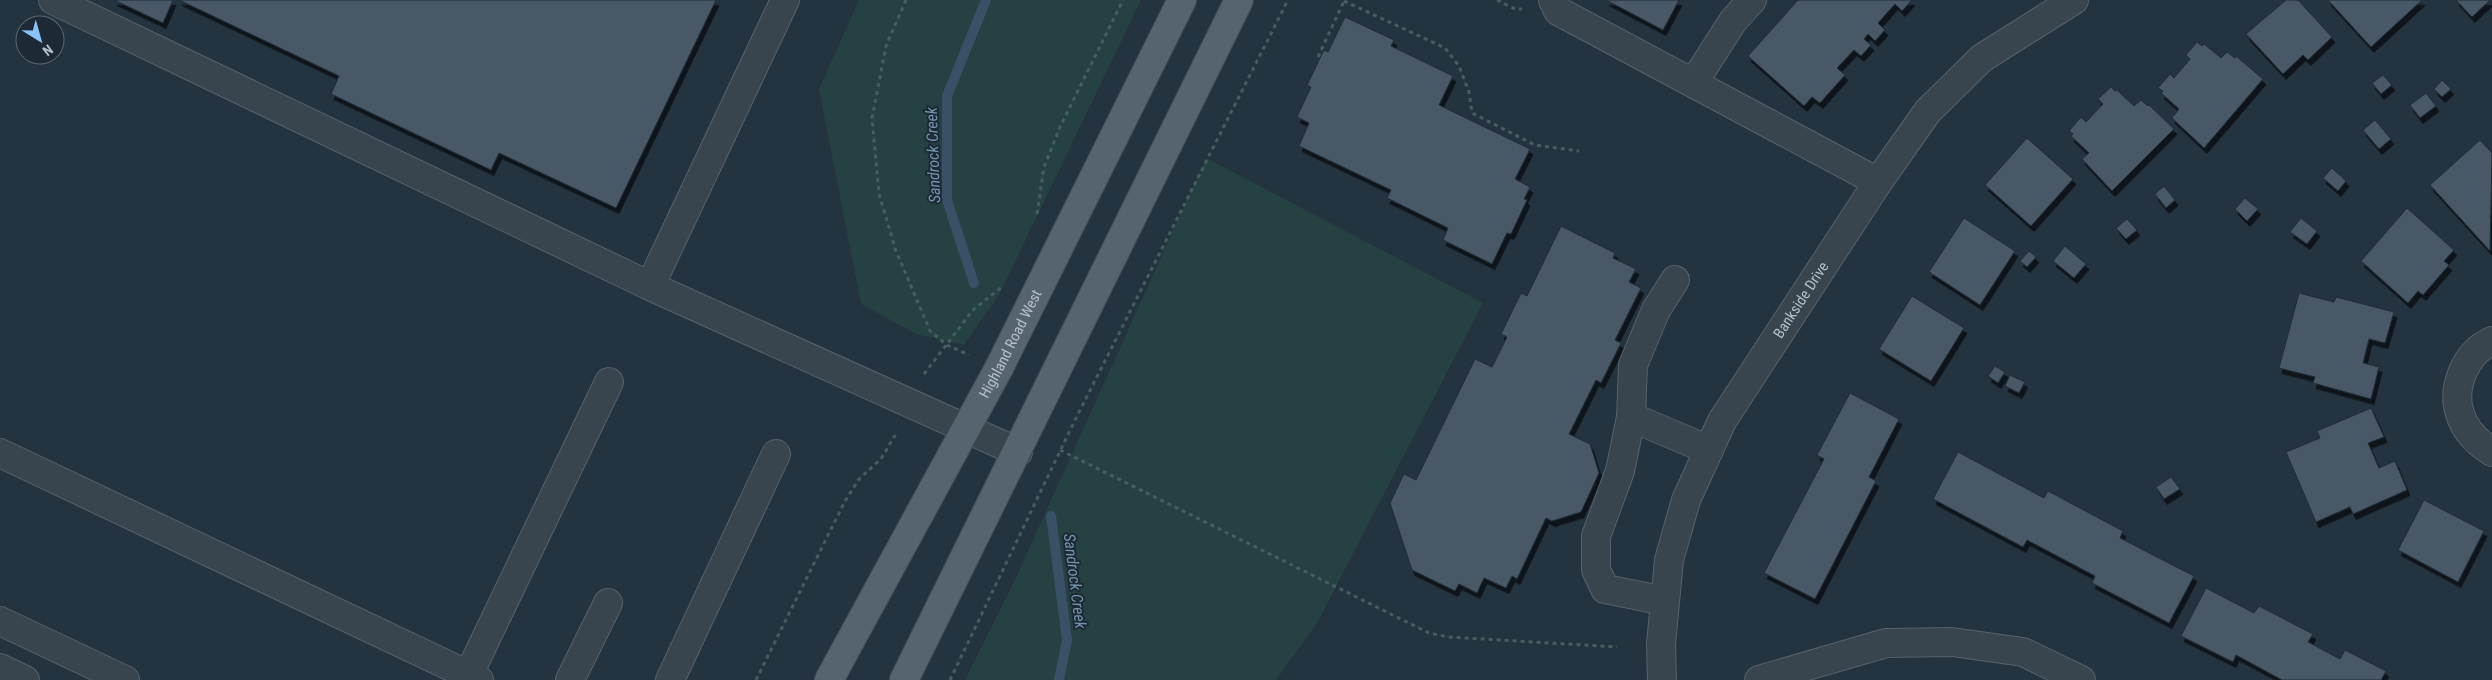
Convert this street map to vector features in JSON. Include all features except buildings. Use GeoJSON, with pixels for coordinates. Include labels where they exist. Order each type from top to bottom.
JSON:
{"type":"FeatureCollection","features":[{"type":"Feature","properties":{"kind":"main road","name":"Highland Road West"},"geometry":{"type":"LineString","coordinates":[[829,680],[999,368],[1182,0]]}},
{"type":"Feature","properties":{"kind":"main road"},"geometry":{"type":"LineString","coordinates":[[904,680],[1018,452],[1239,0]]}},
{"type":"Feature","properties":{"kind":"street"},"geometry":{"type":"LineString","coordinates":[[52,0],[650,286],[1018,452]]}},
{"type":"Feature","properties":{"kind":"street"},"geometry":{"type":"LineString","coordinates":[[650,286],[785,0]]}},
{"type":"Feature","properties":{"kind":"street"},"geometry":{"type":"LineString","coordinates":[[1553,0],[1558,11],[1878,182]]}},
{"type":"Feature","properties":{"kind":"street"},"geometry":{"type":"LineString","coordinates":[[1694,82],[1733,21],[1752,0]]}},
{"type":"Feature","properties":{"kind":"street","name":"Bankside Drive"},"geometry":{"type":"LineString","coordinates":[[1662,680],[1661,644],[1669,560],[1686,500],[1722,421],[1878,182],[1928,111],[1982,58],[2073,0]]}},
{"type":"Feature","properties":{"kind":"street"},"geometry":{"type":"LineString","coordinates":[[1665,601],[1605,589],[1596,570],[1596,536],[1620,471],[1631,417],[1633,365],[1656,310],[1675,280]]}},
{"type":"Feature","properties":{"kind":"street"},"geometry":{"type":"LineString","coordinates":[[2492,341],[2483,345],[2468,360],[2463,370],[2457,395],[2460,414],[2472,437],[2492,452]]}},
{"type":"Feature","properties":{"kind":"street"},"geometry":{"type":"LineString","coordinates":[[0,453],[471,678],[609,382]]}},
{"type":"Feature","properties":{"kind":"street"},"geometry":{"type":"LineString","coordinates":[[1631,417],[1709,450]]}},
{"type":"Feature","properties":{"kind":"street"},"geometry":{"type":"LineString","coordinates":[[670,680],[776,454]]}},
{"type":"Feature","properties":{"kind":"street"},"geometry":{"type":"LineString","coordinates":[[570,680],[608,603]]}},
{"type":"Feature","properties":{"kind":"street"},"geometry":{"type":"LineString","coordinates":[[0,621],[125,680]]}},
{"type":"Feature","properties":{"kind":"street"},"geometry":{"type":"LineString","coordinates":[[1759,680],[1886,643],[1952,642],[2023,652],[2081,680]]}},
{"type":"Feature","properties":{"kind":"street"},"geometry":{"type":"LineString","coordinates":[[0,668],[25,680]]}},
{"type":"Feature","properties":{"kind":"path"},"geometry":{"type":"LineString","coordinates":[[906,0],[886,46],[872,118],[879,194],[896,251],[930,331],[947,345],[970,355]]}},
{"type":"Feature","properties":{"kind":"path"},"geometry":{"type":"LineString","coordinates":[[1036,222],[1044,167],[1056,135],[1122,0]]}},
{"type":"Feature","properties":{"kind":"path"},"geometry":{"type":"LineString","coordinates":[[950,680],[1060,450],[1288,0]]}},
{"type":"Feature","properties":{"kind":"path"},"geometry":{"type":"LineString","coordinates":[[1318,57],[1344,0],[1445,48],[1459,66],[1469,92],[1472,113],[1536,145],[1579,151]]}},
{"type":"Feature","properties":{"kind":"path"},"geometry":{"type":"LineString","coordinates":[[924,374],[973,310],[1008,280]]}},
{"type":"Feature","properties":{"kind":"path"},"geometry":{"type":"LineString","coordinates":[[756,680],[845,501],[859,479],[881,459],[897,433]]}},
{"type":"Feature","properties":{"kind":"path"},"geometry":{"type":"LineString","coordinates":[[1060,450],[1429,634],[1449,637],[1617,647]]}},
{"type":"Feature","properties":{"kind":"green space"},"geometry":{"type":"Polygon","coordinates":[[[859,0],[1141,0],[1000,293],[964,345],[916,334],[861,304],[819,89],[859,0]]]}},
{"type":"Feature","properties":{"kind":"green space"},"geometry":{"type":"Polygon","coordinates":[[[1206,158],[1483,303],[1317,623],[1276,680],[965,680],[1013,584],[1206,158]]]}},
{"type":"Feature","properties":{"kind":"waterway","name":"Sandrock Creek"},"geometry":{"type":"LineString","coordinates":[[974,283],[947,200],[947,96],[986,0]]}},
{"type":"Feature","properties":{"kind":"waterway","name":"Sandrock Creek"},"geometry":{"type":"LineString","coordinates":[[1051,516],[1067,640],[1059,680]]}}]}
